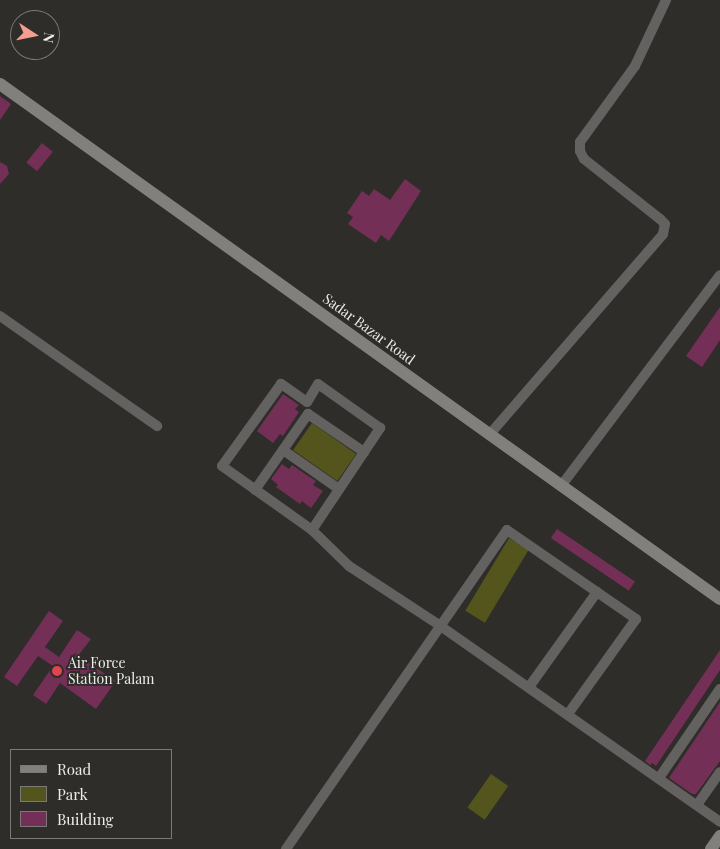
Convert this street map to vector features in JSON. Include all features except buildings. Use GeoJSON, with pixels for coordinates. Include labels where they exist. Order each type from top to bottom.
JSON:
{"type":"FeatureCollection","features":[{"type":"Feature","properties":{"kind":"street"},"geometry":{"type":"LineString","coordinates":[[490,434],[663,234],[664,224],[660,219],[617,187],[584,159],[580,151],[580,142],[635,66],[666,0]]}},
{"type":"Feature","properties":{"kind":"street","name":"Sadar Bazar Road"},"geometry":{"type":"LineString","coordinates":[[0,84],[720,599]]}},
{"type":"Feature","properties":{"kind":"street"},"geometry":{"type":"LineString","coordinates":[[561,486],[720,275]]}},
{"type":"Feature","properties":{"kind":"street"},"geometry":{"type":"LineString","coordinates":[[0,316],[157,426]]}},
{"type":"Feature","properties":{"kind":"street"},"geometry":{"type":"LineString","coordinates":[[307,402],[280,384],[222,466],[312,530],[349,566],[439,625],[568,714],[720,822]]}},
{"type":"Feature","properties":{"kind":"street"},"geometry":{"type":"LineString","coordinates":[[255,490],[308,414],[307,402],[318,384],[380,428],[312,530]]}},
{"type":"Feature","properties":{"kind":"street"},"geometry":{"type":"LineString","coordinates":[[308,414],[364,452]]}},
{"type":"Feature","properties":{"kind":"street"},"geometry":{"type":"LineString","coordinates":[[283,450],[340,489]]}},
{"type":"Feature","properties":{"kind":"street"},"geometry":{"type":"LineString","coordinates":[[286,849],[506,530],[636,618],[568,714]]}},
{"type":"Feature","properties":{"kind":"street"},"geometry":{"type":"LineString","coordinates":[[529,688],[597,592]]}},
{"type":"Feature","properties":{"kind":"street"},"geometry":{"type":"LineString","coordinates":[[659,778],[720,689]]}},
{"type":"Feature","properties":{"kind":"street"},"geometry":{"type":"LineString","coordinates":[[697,805],[720,772]]}},
{"type":"Feature","properties":{"kind":"street"},"geometry":{"type":"LineString","coordinates":[[711,849],[720,836]]}},
{"type":"Feature","properties":{"kind":"green space"},"geometry":{"type":"Polygon","coordinates":[[[312,423],[356,454],[337,481],[293,450],[312,423]]]}},
{"type":"Feature","properties":{"kind":"green space"},"geometry":{"type":"Polygon","coordinates":[[[509,538],[529,550],[485,623],[465,611],[509,538]]]}},
{"type":"Feature","properties":{"kind":"green space"},"geometry":{"type":"Polygon","coordinates":[[[491,774],[508,786],[485,820],[467,808],[491,774]]]}},
{"type":"Feature","properties":{"kind":"place","name":"Air Force Station Palam"},"geometry":{"type":"Point","coordinates":[57,671]}}]}
